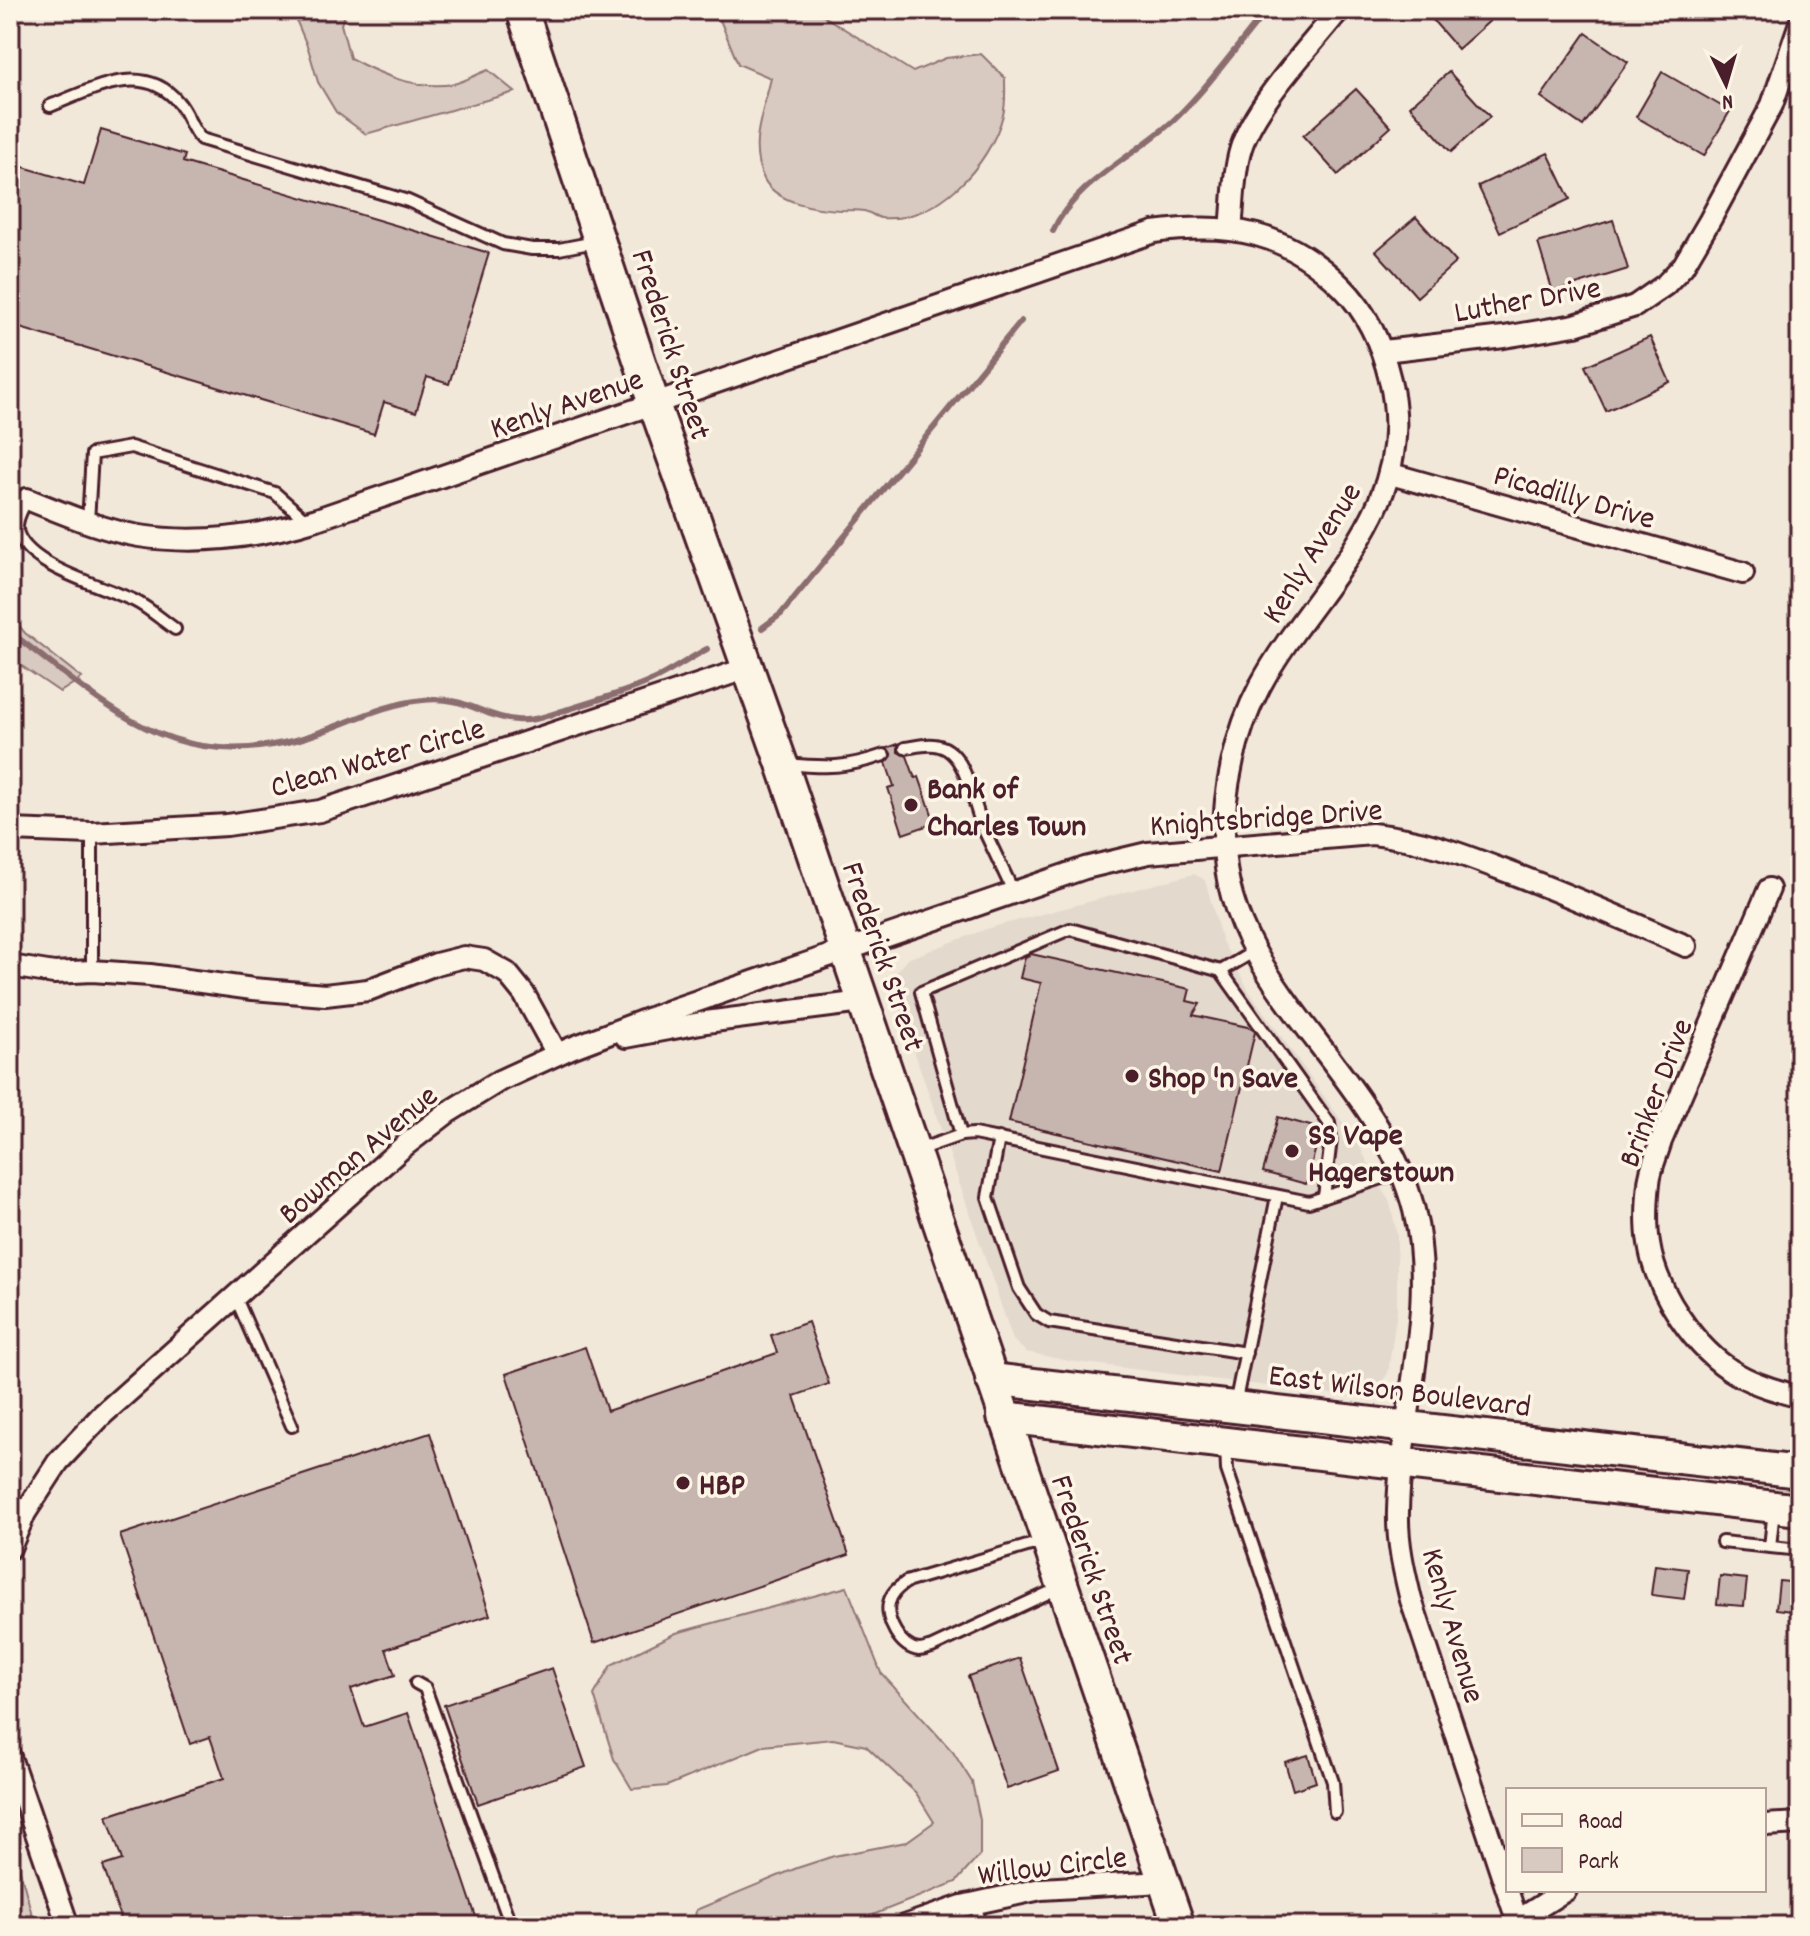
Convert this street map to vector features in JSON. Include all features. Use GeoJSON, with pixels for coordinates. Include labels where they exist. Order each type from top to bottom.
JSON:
{"type":"FeatureCollection","features":[{"type":"Feature","properties":{"kind":"main road","name":"Frederick Street"},"geometry":{"type":"LineString","coordinates":[[522,10],[654,404],[782,764],[1179,1926]]}},
{"type":"Feature","properties":{"kind":"main road","name":"East Wilson Boulevard"},"geometry":{"type":"LineString","coordinates":[[991,1379],[1800,1472]]}},
{"type":"Feature","properties":{"kind":"main road"},"geometry":{"type":"LineString","coordinates":[[1114,1430],[1123,1420],[1137,1415],[1224,1425],[1231,1419],[1235,1407]]}},
{"type":"Feature","properties":{"kind":"main road"},"geometry":{"type":"LineString","coordinates":[[1003,1417],[1787,1508]]}},
{"type":"Feature","properties":{"kind":"street"},"geometry":{"type":"LineString","coordinates":[[1231,229],[1236,170],[1242,146],[1257,115],[1339,10]]}},
{"type":"Feature","properties":{"kind":"street","name":"Luther Drive"},"geometry":{"type":"LineString","coordinates":[[1384,351],[1575,325],[1635,306],[1665,285],[1683,266],[1772,105],[1800,23]]}},
{"type":"Feature","properties":{"kind":"street","name":"Kenly Avenue"},"geometry":{"type":"LineString","coordinates":[[27,499],[137,536],[219,540],[266,534],[309,522],[1154,232],[1193,227],[1231,229],[1266,236],[1300,252],[1326,271],[1347,292],[1384,351],[1393,391],[1395,424],[1391,474],[1360,540],[1260,685],[1244,721],[1233,759],[1227,793],[1224,846],[1238,915],[1253,952],[1369,1109],[1401,1172],[1414,1210],[1421,1250],[1421,1278],[1401,1464],[1398,1514],[1400,1554],[1411,1600],[1515,1924]]}},
{"type":"Feature","properties":{"kind":"street","name":"Picadilly Drive"},"geometry":{"type":"LineString","coordinates":[[1391,474],[1743,573]]}},
{"type":"Feature","properties":{"kind":"street","name":"Clean Water Circle"},"geometry":{"type":"LineString","coordinates":[[10,830],[92,833],[227,825],[320,811],[748,668]]}},
{"type":"Feature","properties":{"kind":"street","name":"Knightsbridge Drive"},"geometry":{"type":"LineString","coordinates":[[846,951],[1122,858],[1372,834],[1408,838],[1441,847],[1549,887],[1686,946]]}},
{"type":"Feature","properties":{"kind":"street","name":"Brinker Drive"},"geometry":{"type":"LineString","coordinates":[[1769,889],[1661,1141],[1649,1180],[1649,1245],[1661,1285],[1680,1318],[1708,1350],[1735,1373],[1771,1389],[1800,1397]]}},
{"type":"Feature","properties":{"kind":"street","name":"Bowman Avenue"},"geometry":{"type":"LineString","coordinates":[[10,1548],[25,1513],[58,1462],[102,1415],[403,1147],[447,1113],[499,1081],[564,1051],[674,1009],[846,951]]}},
{"type":"Feature","properties":{"kind":"street"},"geometry":{"type":"LineString","coordinates":[[10,966],[54,973],[92,971],[150,975],[325,995],[368,990],[436,964],[464,957],[484,960],[507,973],[564,1051],[706,1022],[862,1002]]}},
{"type":"Feature","properties":{"kind":"street"},"geometry":{"type":"LineString","coordinates":[[10,1757],[68,1926]]}},
{"type":"Feature","properties":{"kind":"street"},"geometry":{"type":"LineString","coordinates":[[1766,1825],[1800,1823]]}},
{"type":"Feature","properties":{"kind":"street","name":"Willow Circle"},"geometry":{"type":"LineString","coordinates":[[904,1926],[974,1903],[1041,1889],[1163,1882]]}},
{"type":"Feature","properties":{"kind":"street"},"geometry":{"type":"LineString","coordinates":[[1515,1924],[1563,1892]]}},
{"type":"Feature","properties":{"kind":"lane"},"geometry":{"type":"LineString","coordinates":[[50,106],[125,79],[148,82],[166,90],[181,105],[191,130],[201,139],[408,201],[503,244],[532,249],[559,249],[601,241]]}},
{"type":"Feature","properties":{"kind":"lane"},"geometry":{"type":"LineString","coordinates":[[88,522],[92,454],[131,447],[275,493],[309,522]]}},
{"type":"Feature","properties":{"kind":"lane"},"geometry":{"type":"LineString","coordinates":[[27,499],[17,521],[18,534],[28,550],[46,563],[138,603],[175,629]]}},
{"type":"Feature","properties":{"kind":"lane"},"geometry":{"type":"LineString","coordinates":[[905,748],[940,746],[951,752],[961,766],[1014,893]]}},
{"type":"Feature","properties":{"kind":"lane"},"geometry":{"type":"LineString","coordinates":[[782,764],[826,768],[853,765],[884,755]]}},
{"type":"Feature","properties":{"kind":"lane"},"geometry":{"type":"LineString","coordinates":[[92,833],[92,971]]}},
{"type":"Feature","properties":{"kind":"lane"},"geometry":{"type":"LineString","coordinates":[[961,1135],[921,992],[1070,929],[1221,971],[1329,1123],[1331,1139],[1324,1197]]}},
{"type":"Feature","properties":{"kind":"lane"},"geometry":{"type":"LineString","coordinates":[[1221,971],[1253,952]]}},
{"type":"Feature","properties":{"kind":"lane"},"geometry":{"type":"LineString","coordinates":[[913,1152],[961,1135],[974,1134],[1309,1202],[1401,1172]]}},
{"type":"Feature","properties":{"kind":"lane"},"geometry":{"type":"LineString","coordinates":[[999,1138],[988,1197],[1019,1288],[1036,1314],[1049,1322],[1246,1353]]}},
{"type":"Feature","properties":{"kind":"lane"},"geometry":{"type":"LineString","coordinates":[[1235,1407],[1277,1196]]}},
{"type":"Feature","properties":{"kind":"lane"},"geometry":{"type":"LineString","coordinates":[[235,1296],[292,1426]]}},
{"type":"Feature","properties":{"kind":"lane"},"geometry":{"type":"LineString","coordinates":[[1227,1443],[1227,1470],[1333,1782],[1335,1812]]}},
{"type":"Feature","properties":{"kind":"lane"},"geometry":{"type":"LineString","coordinates":[[1770,1547],[1787,1508]]}},
{"type":"Feature","properties":{"kind":"lane"},"geometry":{"type":"LineString","coordinates":[[1046,1540],[906,1582],[895,1590],[888,1605],[891,1621],[897,1635],[918,1650],[932,1647],[1062,1587]]}},
{"type":"Feature","properties":{"kind":"lane"},"geometry":{"type":"LineString","coordinates":[[1722,1542],[1800,1550]]}},
{"type":"Feature","properties":{"kind":"lane"},"geometry":{"type":"LineString","coordinates":[[416,1683],[425,1688],[511,1926]]}},
{"type":"Feature","properties":{"kind":"lane"},"geometry":{"type":"LineString","coordinates":[[974,1903],[982,1926]]}},
{"type":"Feature","properties":{"kind":"shaded area"},"geometry":{"type":"Polygon","coordinates":[[[1194,874],[1205,880],[1222,941],[1249,991],[1358,1144],[1390,1203],[1397,1234],[1397,1311],[1388,1373],[1378,1389],[1354,1397],[1069,1361],[1026,1352],[1013,1340],[895,995],[894,975],[907,959],[989,928],[1194,874]]]}},
{"type":"Feature","properties":{"kind":"green space"},"geometry":{"type":"Polygon","coordinates":[[[292,10],[347,10],[341,24],[350,58],[387,75],[413,83],[440,85],[457,83],[488,70],[515,92],[366,134],[336,112],[318,82],[292,10]]]}},
{"type":"Feature","properties":{"kind":"green space"},"geometry":{"type":"Polygon","coordinates":[[[716,10],[814,10],[913,72],[946,58],[981,54],[1005,78],[1004,111],[996,134],[986,153],[958,187],[922,211],[902,217],[881,218],[864,211],[820,208],[787,199],[764,179],[757,154],[758,128],[771,78],[738,64],[716,10]]]}},
{"type":"Feature","properties":{"kind":"green space"},"geometry":{"type":"Polygon","coordinates":[[[10,615],[25,633],[82,678],[60,692],[10,658],[10,615]]]}},
{"type":"Feature","properties":{"kind":"green space"},"geometry":{"type":"Polygon","coordinates":[[[847,1587],[881,1673],[953,1752],[972,1782],[980,1820],[980,1855],[956,1882],[845,1926],[694,1926],[696,1910],[834,1856],[906,1842],[934,1822],[916,1793],[866,1746],[833,1739],[763,1746],[667,1786],[632,1789],[614,1759],[594,1695],[611,1665],[676,1633],[847,1587]]]}},
{"type":"Feature","properties":{"kind":"green space"},"geometry":{"type":"Polygon","coordinates":[[[10,1833],[35,1926],[10,1926],[10,1833]]]}},
{"type":"Feature","properties":{"kind":"building"},"geometry":{"type":"Polygon","coordinates":[[[1424,10],[1502,10],[1458,49],[1424,10]]]}},
{"type":"Feature","properties":{"kind":"building"},"geometry":{"type":"Polygon","coordinates":[[[1586,33],[1628,62],[1583,126],[1541,97],[1586,33]]]}},
{"type":"Feature","properties":{"kind":"building"},"geometry":{"type":"Polygon","coordinates":[[[1449,72],[1490,117],[1451,152],[1410,106],[1449,72]]]}},
{"type":"Feature","properties":{"kind":"building"},"geometry":{"type":"Polygon","coordinates":[[[1662,72],[1730,111],[1704,156],[1636,117],[1662,72]]]}},
{"type":"Feature","properties":{"kind":"building"},"geometry":{"type":"Polygon","coordinates":[[[1356,89],[1391,127],[1338,175],[1303,136],[1356,89]]]}},
{"type":"Feature","properties":{"kind":"building"},"geometry":{"type":"Polygon","coordinates":[[[101,130],[185,155],[183,162],[489,253],[449,384],[427,377],[416,412],[384,402],[374,434],[10,325],[10,163],[84,185],[101,130]]]}},
{"type":"Feature","properties":{"kind":"building"},"geometry":{"type":"Polygon","coordinates":[[[1548,153],[1570,199],[1500,232],[1478,186],[1548,153]]]}},
{"type":"Feature","properties":{"kind":"building"},"geometry":{"type":"Polygon","coordinates":[[[1416,217],[1456,262],[1417,297],[1376,251],[1416,217]]]}},
{"type":"Feature","properties":{"kind":"building"},"geometry":{"type":"Polygon","coordinates":[[[1613,220],[1628,269],[1553,292],[1538,243],[1613,220]]]}},
{"type":"Feature","properties":{"kind":"building"},"geometry":{"type":"Polygon","coordinates":[[[1650,337],[1670,382],[1606,411],[1585,366],[1650,337]]]}},
{"type":"Feature","properties":{"kind":"building","name":"Bank of Charles Town"},"geometry":{"type":"Polygon","coordinates":[[[898,744],[898,752],[907,756],[915,778],[919,777],[935,823],[903,834],[888,788],[894,786],[886,763],[892,756],[887,748],[898,744]]]}},
{"type":"Feature","properties":{"kind":"building","name":"Shop 'n Save"},"geometry":{"type":"Polygon","coordinates":[[[1031,954],[1190,989],[1187,1001],[1200,1004],[1193,1015],[1252,1028],[1255,1032],[1222,1171],[1009,1122],[1041,983],[1020,978],[1025,957],[1031,954]]]}},
{"type":"Feature","properties":{"kind":"building","name":"SS Vape Hagerstown"},"geometry":{"type":"Polygon","coordinates":[[[1278,1117],[1321,1129],[1306,1184],[1263,1172],[1278,1117]]]}},
{"type":"Feature","properties":{"kind":"building","name":"HBP"},"geometry":{"type":"Polygon","coordinates":[[[808,1322],[829,1384],[794,1396],[849,1555],[594,1643],[506,1374],[585,1347],[607,1411],[777,1353],[771,1335],[808,1322]]]}},
{"type":"Feature","properties":{"kind":"building"},"geometry":{"type":"Polygon","coordinates":[[[430,1433],[490,1615],[386,1649],[395,1675],[351,1689],[364,1727],[408,1713],[479,1926],[123,1926],[103,1866],[122,1860],[107,1816],[224,1778],[210,1737],[190,1744],[120,1535],[430,1433]]]}},
{"type":"Feature","properties":{"kind":"building"},"geometry":{"type":"Polygon","coordinates":[[[1655,1565],[1688,1569],[1684,1599],[1651,1595],[1655,1565]]]}},
{"type":"Feature","properties":{"kind":"building"},"geometry":{"type":"Polygon","coordinates":[[[1720,1576],[1747,1579],[1744,1606],[1717,1604],[1720,1576]]]}},
{"type":"Feature","properties":{"kind":"building"},"geometry":{"type":"Polygon","coordinates":[[[1779,1581],[1800,1583],[1800,1612],[1776,1609],[1779,1581]]]}},
{"type":"Feature","properties":{"kind":"building"},"geometry":{"type":"Polygon","coordinates":[[[1020,1658],[1059,1771],[1007,1789],[968,1676],[1020,1658]]]}},
{"type":"Feature","properties":{"kind":"building"},"geometry":{"type":"Polygon","coordinates":[[[552,1668],[586,1767],[478,1804],[444,1705],[552,1668]]]}},
{"type":"Feature","properties":{"kind":"building"},"geometry":{"type":"Polygon","coordinates":[[[1308,1755],[1316,1782],[1293,1790],[1285,1762],[1308,1755]]]}},
{"type":"Feature","properties":{"kind":"waterway"},"geometry":{"type":"LineString","coordinates":[[1053,231],[1063,214],[1091,184],[1175,119],[1267,10]]}},
{"type":"Feature","properties":{"kind":"waterway"},"geometry":{"type":"LineString","coordinates":[[762,628],[781,614],[1021,321]]}},
{"type":"Feature","properties":{"kind":"waterway"},"geometry":{"type":"LineString","coordinates":[[10,632],[108,706],[140,725],[174,739],[210,747],[251,748],[296,740],[390,706],[423,700],[462,703],[504,718],[536,719],[644,684],[707,649]]}},
{"type":"Feature","properties":{"kind":"place","name":"Bank of Charles Town"},"geometry":{"type":"Point","coordinates":[911,805]}},
{"type":"Feature","properties":{"kind":"place","name":"Shop 'n Save"},"geometry":{"type":"Point","coordinates":[1132,1076]}},
{"type":"Feature","properties":{"kind":"place","name":"SS Vape Hagerstown"},"geometry":{"type":"Point","coordinates":[1292,1151]}},
{"type":"Feature","properties":{"kind":"place","name":"HBP"},"geometry":{"type":"Point","coordinates":[683,1483]}}]}
